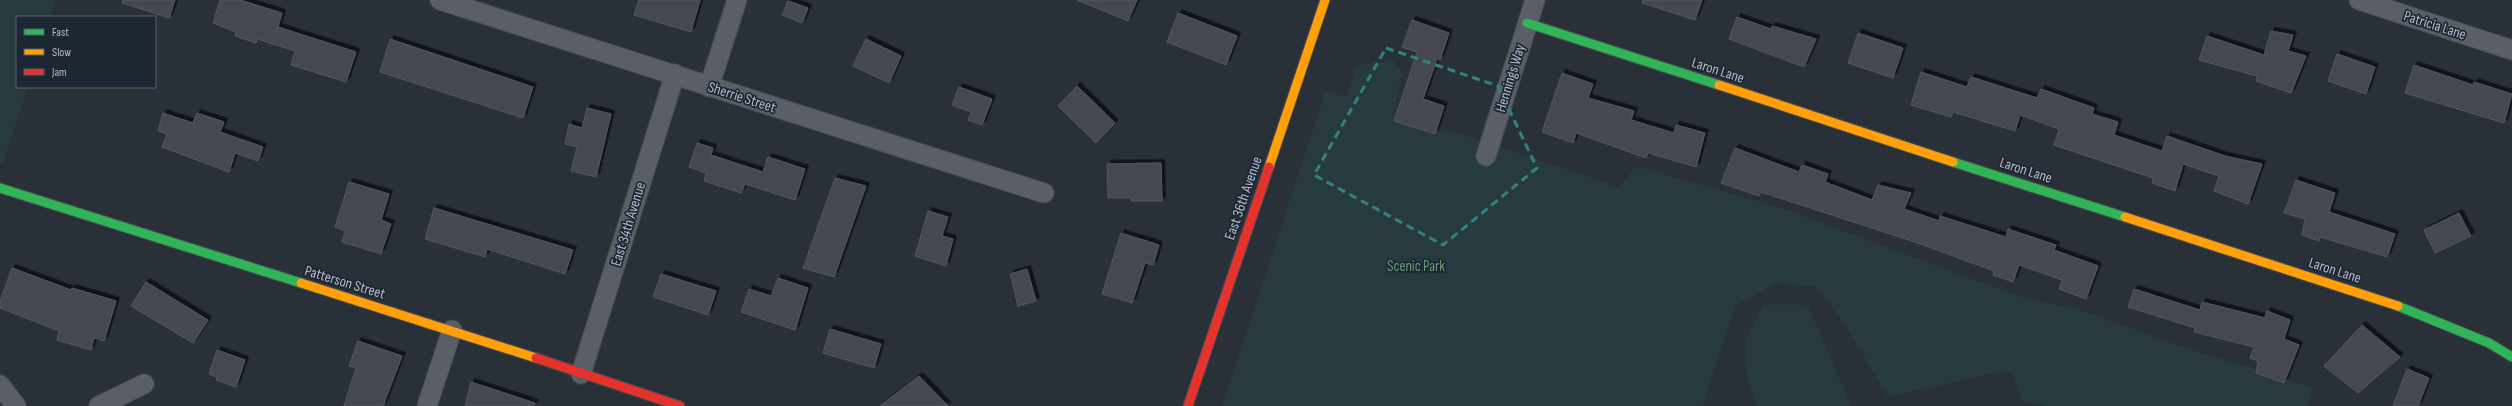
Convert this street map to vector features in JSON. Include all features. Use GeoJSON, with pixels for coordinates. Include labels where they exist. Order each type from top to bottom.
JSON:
{"type":"FeatureCollection","features":[{"type":"Feature","properties":{"kind":"street","name":"Sherrie Street"},"geometry":{"type":"LineString","coordinates":[[440,0],[1044,193]]}},
{"type":"Feature","properties":{"kind":"street"},"geometry":{"type":"LineString","coordinates":[[709,87],[737,0]]}},
{"type":"Feature","properties":{"kind":"street","name":"East 36th Avenue"},"geometry":{"type":"LineString","coordinates":[[1188,406],[1324,0]]}},
{"type":"Feature","properties":{"kind":"street","name":"Hennings Way"},"geometry":{"type":"LineString","coordinates":[[1486,156],[1535,0]]}},
{"type":"Feature","properties":{"kind":"street","name":"Patricia Lane"},"geometry":{"type":"LineString","coordinates":[[2359,0],[2512,50]]}},
{"type":"Feature","properties":{"kind":"street","name":"Laron Lane"},"geometry":{"type":"LineString","coordinates":[[1527,23],[2410,310],[2489,343],[2512,357]]}},
{"type":"Feature","properties":{"kind":"street","name":"East 34th Avenue"},"geometry":{"type":"LineString","coordinates":[[581,374],[675,74]]}},
{"type":"Feature","properties":{"kind":"street","name":"Patterson Street"},"geometry":{"type":"LineString","coordinates":[[0,188],[452,330],[680,406]]}},
{"type":"Feature","properties":{"kind":"street"},"geometry":{"type":"LineString","coordinates":[[427,406],[452,330]]}},
{"type":"Feature","properties":{"kind":"street"},"geometry":{"type":"LineString","coordinates":[[99,406],[144,384]]}},
{"type":"Feature","properties":{"kind":"street"},"geometry":{"type":"LineString","coordinates":[[0,385],[16,406]]}},
{"type":"Feature","properties":{"kind":"highlighted area"},"geometry":{"type":"Polygon","coordinates":[[[1386,48],[1498,86],[1537,168],[1443,245],[1314,175],[1386,48]]]}},
{"type":"Feature","properties":{"kind":"green space"},"geometry":{"type":"Polygon","coordinates":[[[0,0],[56,0],[50,16],[16,16],[16,88],[28,88],[3,163],[0,162],[0,0]]]}},
{"type":"Feature","properties":{"kind":"green space","name":"Scenic Park"},"geometry":{"type":"Polygon","coordinates":[[[1393,60],[1402,74],[1394,112],[1619,187],[1636,166],[1782,208],[2024,298],[2077,309],[2184,347],[2312,387],[2307,406],[2046,406],[2023,401],[2010,370],[1888,397],[1845,325],[1816,286],[1775,284],[1735,306],[1703,406],[1222,406],[1326,90],[1347,97],[1356,66],[1393,60]]]}},
{"type":"Feature","properties":{"kind":"green space"},"geometry":{"type":"Polygon","coordinates":[[[1764,304],[1808,305],[1851,406],[1757,406],[1747,377],[1745,342],[1764,304]]]}},
{"type":"Feature","properties":{"kind":"building"},"geometry":{"type":"Polygon","coordinates":[[[123,0],[175,0],[169,18],[122,3],[123,0]]]}},
{"type":"Feature","properties":{"kind":"building"},"geometry":{"type":"Polygon","coordinates":[[[220,0],[240,0],[282,13],[278,27],[356,52],[346,82],[291,65],[295,51],[257,39],[256,43],[235,36],[236,32],[213,23],[220,0]]]}},
{"type":"Feature","properties":{"kind":"building"},"geometry":{"type":"Polygon","coordinates":[[[639,0],[700,0],[691,32],[634,15],[639,0]]]}},
{"type":"Feature","properties":{"kind":"building"},"geometry":{"type":"Polygon","coordinates":[[[1077,0],[1137,0],[1128,21],[1077,0]]]}},
{"type":"Feature","properties":{"kind":"building"},"geometry":{"type":"Polygon","coordinates":[[[1643,0],[1702,0],[1695,20],[1642,3],[1643,0]]]}},
{"type":"Feature","properties":{"kind":"building"},"geometry":{"type":"Polygon","coordinates":[[[788,1],[808,8],[802,23],[782,15],[788,1]]]}},
{"type":"Feature","properties":{"kind":"building"},"geometry":{"type":"Polygon","coordinates":[[[1178,13],[1237,36],[1226,65],[1167,42],[1178,13]]]}},
{"type":"Feature","properties":{"kind":"building"},"geometry":{"type":"Polygon","coordinates":[[[1737,17],[1771,29],[1772,26],[1816,39],[1804,67],[1729,39],[1737,17]]]}},
{"type":"Feature","properties":{"kind":"building"},"geometry":{"type":"Polygon","coordinates":[[[1412,20],[1449,33],[1440,60],[1437,59],[1423,99],[1444,106],[1435,134],[1394,121],[1417,52],[1402,47],[1412,20]]]}},
{"type":"Feature","properties":{"kind":"building"},"geometry":{"type":"Polygon","coordinates":[[[2271,31],[2293,35],[2288,51],[2306,56],[2291,93],[2256,81],[2257,76],[2199,60],[2207,36],[2264,55],[2271,31]]]}},
{"type":"Feature","properties":{"kind":"building"},"geometry":{"type":"Polygon","coordinates":[[[1858,33],[1903,48],[1893,78],[1848,63],[1858,33]]]}},
{"type":"Feature","properties":{"kind":"building"},"geometry":{"type":"Polygon","coordinates":[[[390,39],[533,87],[523,118],[380,72],[390,39]]]}},
{"type":"Feature","properties":{"kind":"building"},"geometry":{"type":"Polygon","coordinates":[[[866,39],[901,56],[889,83],[853,66],[866,39]]]}},
{"type":"Feature","properties":{"kind":"building"},"geometry":{"type":"Polygon","coordinates":[[[2337,54],[2375,67],[2366,94],[2328,81],[2337,54]]]}},
{"type":"Feature","properties":{"kind":"building"},"geometry":{"type":"Polygon","coordinates":[[[2414,65],[2473,85],[2474,82],[2512,94],[2504,123],[2405,93],[2414,65]]]}},
{"type":"Feature","properties":{"kind":"building"},"geometry":{"type":"Polygon","coordinates":[[[1921,72],[1967,87],[1971,77],[2037,98],[2041,89],[2094,108],[2092,114],[2118,122],[2114,135],[2162,151],[2167,136],[2225,156],[2262,164],[2248,204],[2214,191],[2219,176],[2183,164],[2175,191],[2152,183],[2153,178],[2054,145],[2059,129],[2020,115],[2015,131],[1953,112],[1951,117],[1911,105],[1921,72]]]}},
{"type":"Feature","properties":{"kind":"building"},"geometry":{"type":"Polygon","coordinates":[[[1562,73],[1593,84],[1588,98],[1634,111],[1631,120],[1674,133],[1676,125],[1705,133],[1696,167],[1648,153],[1646,158],[1576,133],[1573,143],[1542,132],[1562,73]]]}},
{"type":"Feature","properties":{"kind":"building"},"geometry":{"type":"Polygon","coordinates":[[[1077,86],[1115,123],[1096,143],[1058,106],[1077,86]]]}},
{"type":"Feature","properties":{"kind":"building"},"geometry":{"type":"Polygon","coordinates":[[[959,87],[992,99],[982,125],[968,120],[971,112],[952,105],[959,87]]]}},
{"type":"Feature","properties":{"kind":"building"},"geometry":{"type":"Polygon","coordinates":[[[587,108],[611,114],[596,177],[571,171],[577,147],[565,144],[569,124],[582,128],[587,108]]]}},
{"type":"Feature","properties":{"kind":"building"},"geometry":{"type":"Polygon","coordinates":[[[163,113],[193,123],[197,113],[224,122],[220,132],[263,147],[258,161],[235,153],[229,172],[162,147],[167,134],[158,131],[163,113]]]}},
{"type":"Feature","properties":{"kind":"building"},"geometry":{"type":"Polygon","coordinates":[[[697,143],[713,148],[711,155],[763,172],[768,157],[805,169],[795,200],[745,184],[741,193],[704,181],[706,173],[689,167],[697,143]]]}},
{"type":"Feature","properties":{"kind":"building"},"geometry":{"type":"Polygon","coordinates":[[[1735,148],[1799,172],[1802,165],[1828,174],[1825,182],[1872,200],[1878,185],[1911,193],[1904,209],[1939,221],[1940,216],[2006,237],[2008,229],[2056,245],[2054,250],[2098,266],[2086,299],[2059,289],[2062,280],[2019,265],[2013,282],[1993,275],[1994,271],[1915,242],[1761,192],[1759,196],[1721,183],[1735,148]]]}},
{"type":"Feature","properties":{"kind":"building"},"geometry":{"type":"Polygon","coordinates":[[[1161,163],[1162,201],[1131,201],[1131,198],[1108,198],[1107,164],[1161,163]]]}},
{"type":"Feature","properties":{"kind":"building"},"geometry":{"type":"Polygon","coordinates":[[[835,178],[866,186],[834,277],[803,268],[835,178]]]}},
{"type":"Feature","properties":{"kind":"building"},"geometry":{"type":"Polygon","coordinates":[[[2296,180],[2335,193],[2329,212],[2395,234],[2387,257],[2320,237],[2319,241],[2302,235],[2305,219],[2284,213],[2296,180]]]}},
{"type":"Feature","properties":{"kind":"building"},"geometry":{"type":"Polygon","coordinates":[[[349,182],[389,194],[381,220],[391,224],[381,254],[342,242],[345,231],[335,227],[349,182]]]}},
{"type":"Feature","properties":{"kind":"building"},"geometry":{"type":"Polygon","coordinates":[[[434,208],[573,250],[565,274],[487,249],[485,257],[425,239],[434,208]]]}},
{"type":"Feature","properties":{"kind":"building"},"geometry":{"type":"Polygon","coordinates":[[[928,211],[948,217],[942,236],[953,239],[946,266],[915,256],[928,211]]]}},
{"type":"Feature","properties":{"kind":"building"},"geometry":{"type":"Polygon","coordinates":[[[2459,213],[2471,236],[2435,253],[2424,230],[2459,213]]]}},
{"type":"Feature","properties":{"kind":"building"},"geometry":{"type":"Polygon","coordinates":[[[1121,233],[1159,245],[1153,265],[1145,263],[1132,303],[1102,294],[1121,233]]]}},
{"type":"Feature","properties":{"kind":"building"},"geometry":{"type":"Polygon","coordinates":[[[12,268],[71,290],[72,288],[116,301],[104,341],[94,338],[91,350],[57,340],[59,331],[0,308],[0,301],[12,268]]]}},
{"type":"Feature","properties":{"kind":"building"},"geometry":{"type":"Polygon","coordinates":[[[1027,269],[1036,301],[1018,306],[1010,274],[1027,269]]]}},
{"type":"Feature","properties":{"kind":"building"},"geometry":{"type":"Polygon","coordinates":[[[661,274],[716,291],[708,315],[653,297],[661,274]]]}},
{"type":"Feature","properties":{"kind":"building"},"geometry":{"type":"Polygon","coordinates":[[[778,278],[808,288],[795,330],[741,312],[749,289],[771,296],[778,278]]]}},
{"type":"Feature","properties":{"kind":"building"},"geometry":{"type":"Polygon","coordinates":[[[146,282],[208,320],[193,343],[131,306],[146,282]]]}},
{"type":"Feature","properties":{"kind":"building"},"geometry":{"type":"Polygon","coordinates":[[[2134,289],[2200,310],[2202,302],[2265,318],[2267,311],[2290,320],[2284,339],[2299,345],[2284,383],[2256,373],[2258,361],[2250,358],[2254,347],[2194,332],[2195,328],[2128,307],[2134,289]]]}},
{"type":"Feature","properties":{"kind":"building"},"geometry":{"type":"Polygon","coordinates":[[[2362,325],[2400,357],[2358,393],[2324,366],[2362,325]]]}},
{"type":"Feature","properties":{"kind":"building"},"geometry":{"type":"Polygon","coordinates":[[[830,329],[881,344],[874,368],[823,353],[830,329]]]}},
{"type":"Feature","properties":{"kind":"building"},"geometry":{"type":"Polygon","coordinates":[[[358,341],[402,356],[383,406],[344,406],[356,368],[349,366],[358,341]]]}},
{"type":"Feature","properties":{"kind":"building"},"geometry":{"type":"Polygon","coordinates":[[[217,350],[245,360],[236,387],[216,380],[217,377],[209,374],[217,350]]]}},
{"type":"Feature","properties":{"kind":"building"},"geometry":{"type":"Polygon","coordinates":[[[2407,369],[2429,378],[2418,406],[2393,406],[2407,369]]]}},
{"type":"Feature","properties":{"kind":"building"},"geometry":{"type":"Polygon","coordinates":[[[919,376],[948,406],[880,406],[919,376]]]}},
{"type":"Feature","properties":{"kind":"building"},"geometry":{"type":"Polygon","coordinates":[[[471,382],[535,403],[534,406],[465,406],[471,382]]]}},
{"type":"Feature","properties":{"kind":"traffic: fast"},"geometry":{"type":"LineString","coordinates":[[1527,23],[1719,85]]}},
{"type":"Feature","properties":{"kind":"traffic: fast"},"geometry":{"type":"LineString","coordinates":[[1953,162],[2125,217]]}},
{"type":"Feature","properties":{"kind":"traffic: fast"},"geometry":{"type":"LineString","coordinates":[[0,188],[301,283]]}},
{"type":"Feature","properties":{"kind":"traffic: fast"},"geometry":{"type":"LineString","coordinates":[[2398,306],[2489,343],[2512,357]]}},
{"type":"Feature","properties":{"kind":"traffic: slow"},"geometry":{"type":"LineString","coordinates":[[1269,167],[1325,0]]}},
{"type":"Feature","properties":{"kind":"traffic: slow"},"geometry":{"type":"LineString","coordinates":[[1719,85],[1953,162]]}},
{"type":"Feature","properties":{"kind":"traffic: slow"},"geometry":{"type":"LineString","coordinates":[[2125,217],[2398,306]]}},
{"type":"Feature","properties":{"kind":"traffic: slow"},"geometry":{"type":"LineString","coordinates":[[301,283],[536,358]]}},
{"type":"Feature","properties":{"kind":"traffic: jam"},"geometry":{"type":"LineString","coordinates":[[1188,406],[1269,167]]}},
{"type":"Feature","properties":{"kind":"traffic: jam"},"geometry":{"type":"LineString","coordinates":[[536,358],[680,406]]}}]}
